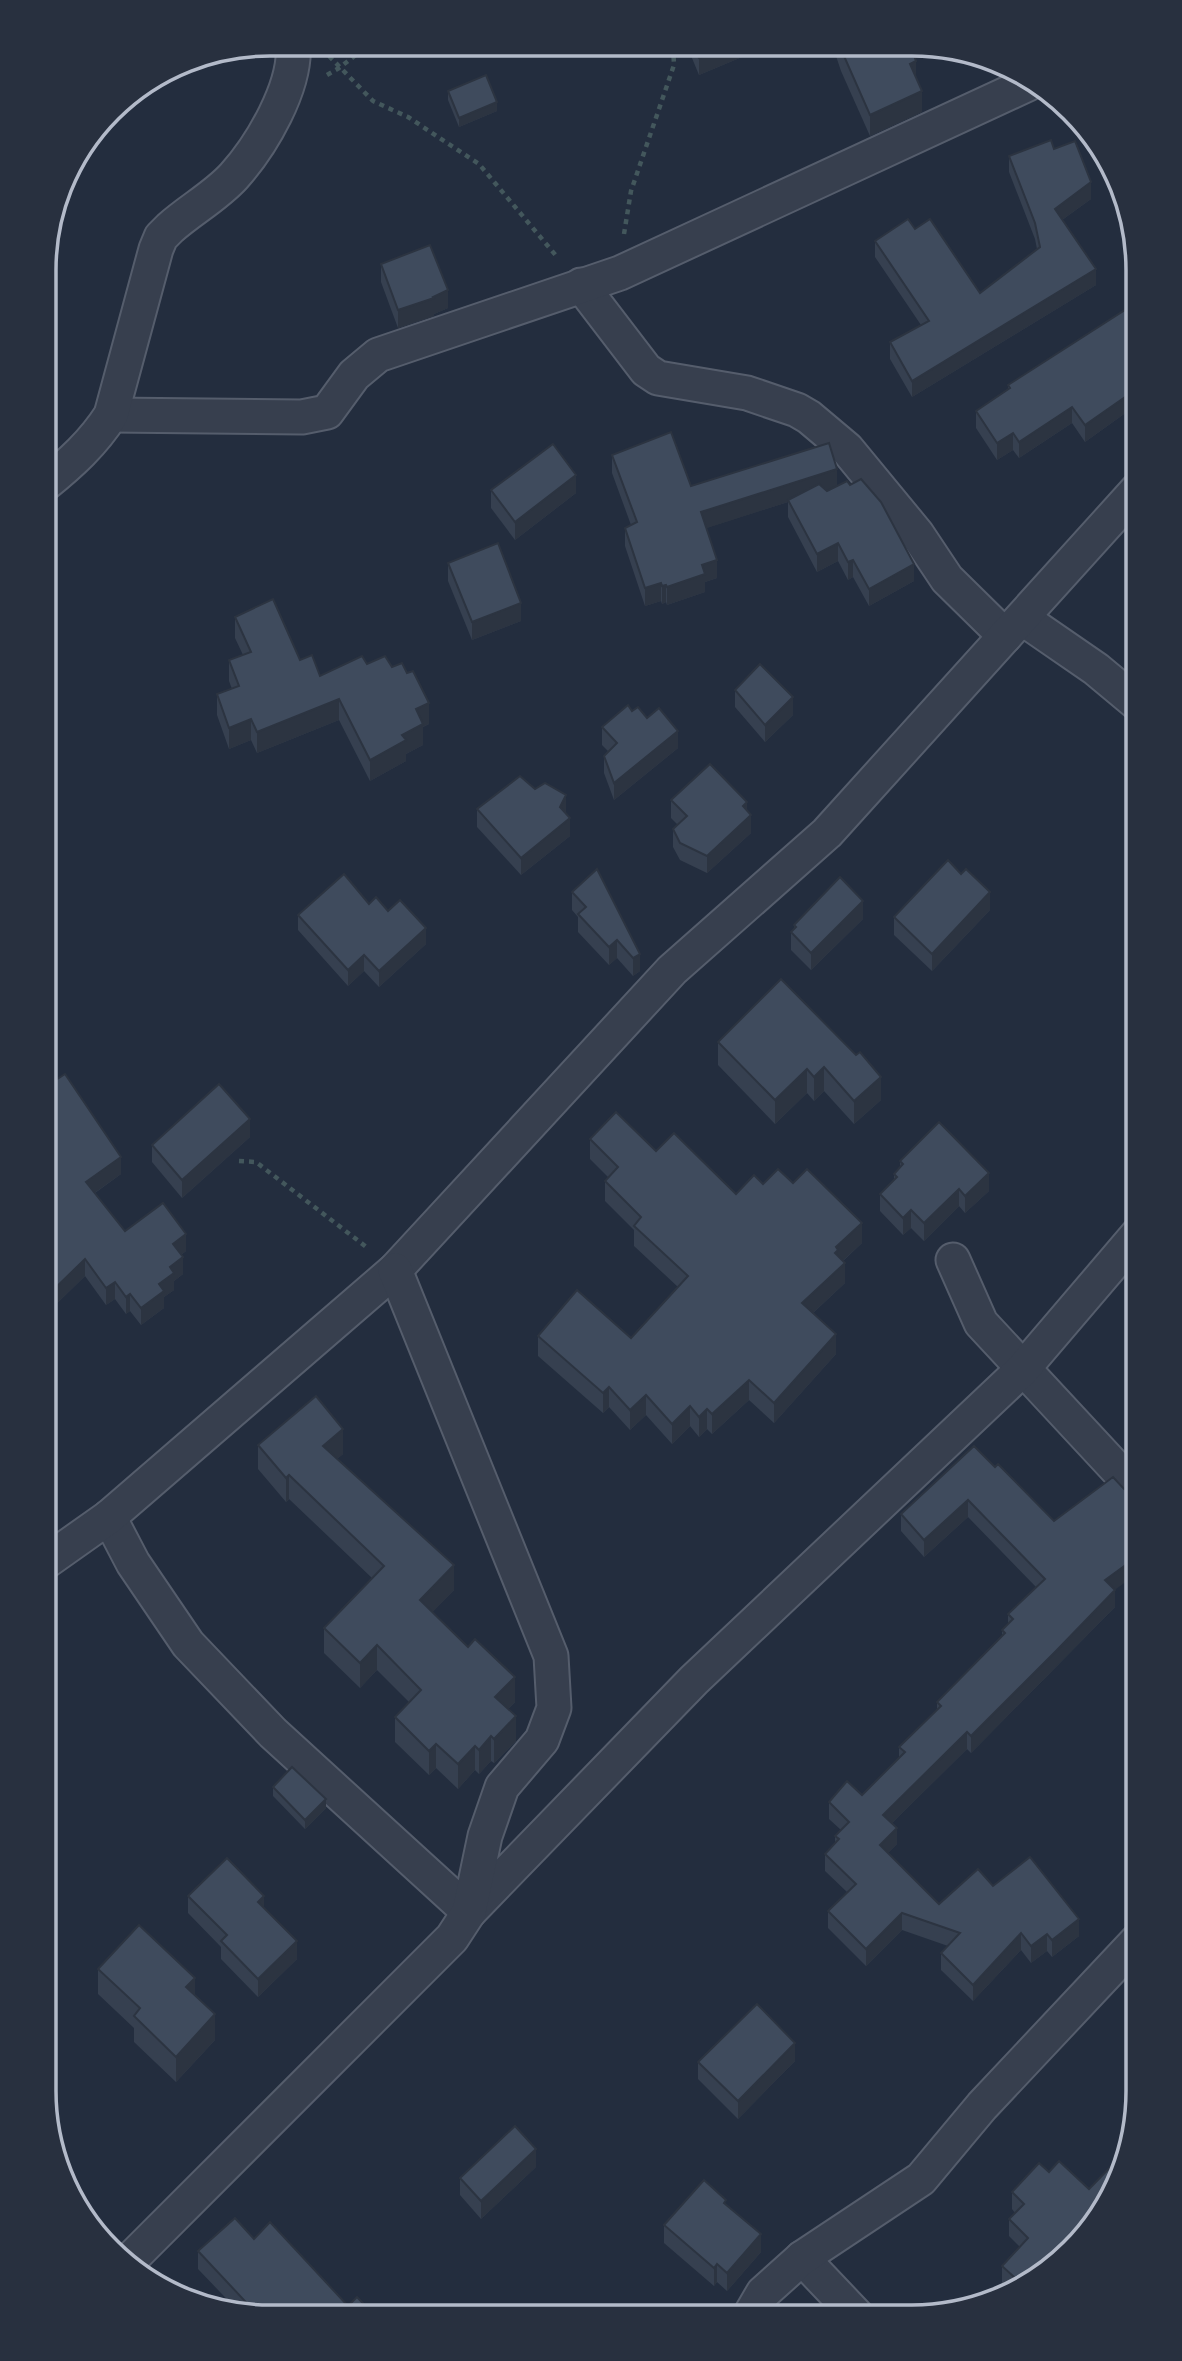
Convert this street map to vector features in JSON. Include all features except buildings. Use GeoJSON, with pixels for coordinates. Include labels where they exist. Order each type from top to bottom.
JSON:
{"type":"FeatureCollection","features":[{"type":"Feature","properties":{"kind":"street"},"geometry":{"type":"LineString","coordinates":[[56,475],[96,438],[111,415],[161,237],[233,178],[272,120],[291,72],[292,56]]}},
{"type":"Feature","properties":{"kind":"street"},"geometry":{"type":"LineString","coordinates":[[111,415],[313,416],[327,412],[354,375],[378,355],[620,273],[1022,87]]}},
{"type":"Feature","properties":{"kind":"street"},"geometry":{"type":"LineString","coordinates":[[581,285],[646,370],[659,378],[747,393],[797,410],[847,449],[917,534],[947,579],[1014,627],[1096,669],[1126,694]]}},
{"type":"Feature","properties":{"kind":"street"},"geometry":{"type":"LineString","coordinates":[[56,1555],[109,1517],[395,1270],[672,970],[827,833],[1126,502]]}},
{"type":"Feature","properties":{"kind":"street"},"geometry":{"type":"LineString","coordinates":[[134,2256],[436,1955],[452,1938],[469,1912],[694,1680],[1023,1370],[1126,1248]]}},
{"type":"Feature","properties":{"kind":"street"},"geometry":{"type":"LineString","coordinates":[[953,1260],[981,1324],[1126,1479]]}},
{"type":"Feature","properties":{"kind":"street"},"geometry":{"type":"LineString","coordinates":[[395,1270],[551,1656],[554,1708],[542,1740],[502,1787],[485,1836],[469,1912]]}},
{"type":"Feature","properties":{"kind":"street"},"geometry":{"type":"LineString","coordinates":[[109,1517],[133,1563],[188,1644],[272,1733],[469,1912]]}},
{"type":"Feature","properties":{"kind":"street"},"geometry":{"type":"LineString","coordinates":[[756,2305],[764,2293],[802,2258],[921,2179],[982,2106],[1126,1953]]}},
{"type":"Feature","properties":{"kind":"street"},"geometry":{"type":"LineString","coordinates":[[802,2258],[847,2305]]}},
{"type":"Feature","properties":{"kind":"path"},"geometry":{"type":"LineString","coordinates":[[330,56],[373,101],[408,117],[479,164],[581,285]]}},
{"type":"Feature","properties":{"kind":"path"},"geometry":{"type":"LineString","coordinates":[[620,273],[625,219],[631,191],[674,65],[674,56]]}},
{"type":"Feature","properties":{"kind":"path"},"geometry":{"type":"LineString","coordinates":[[239,1161],[256,1161],[395,1270]]}}]}
